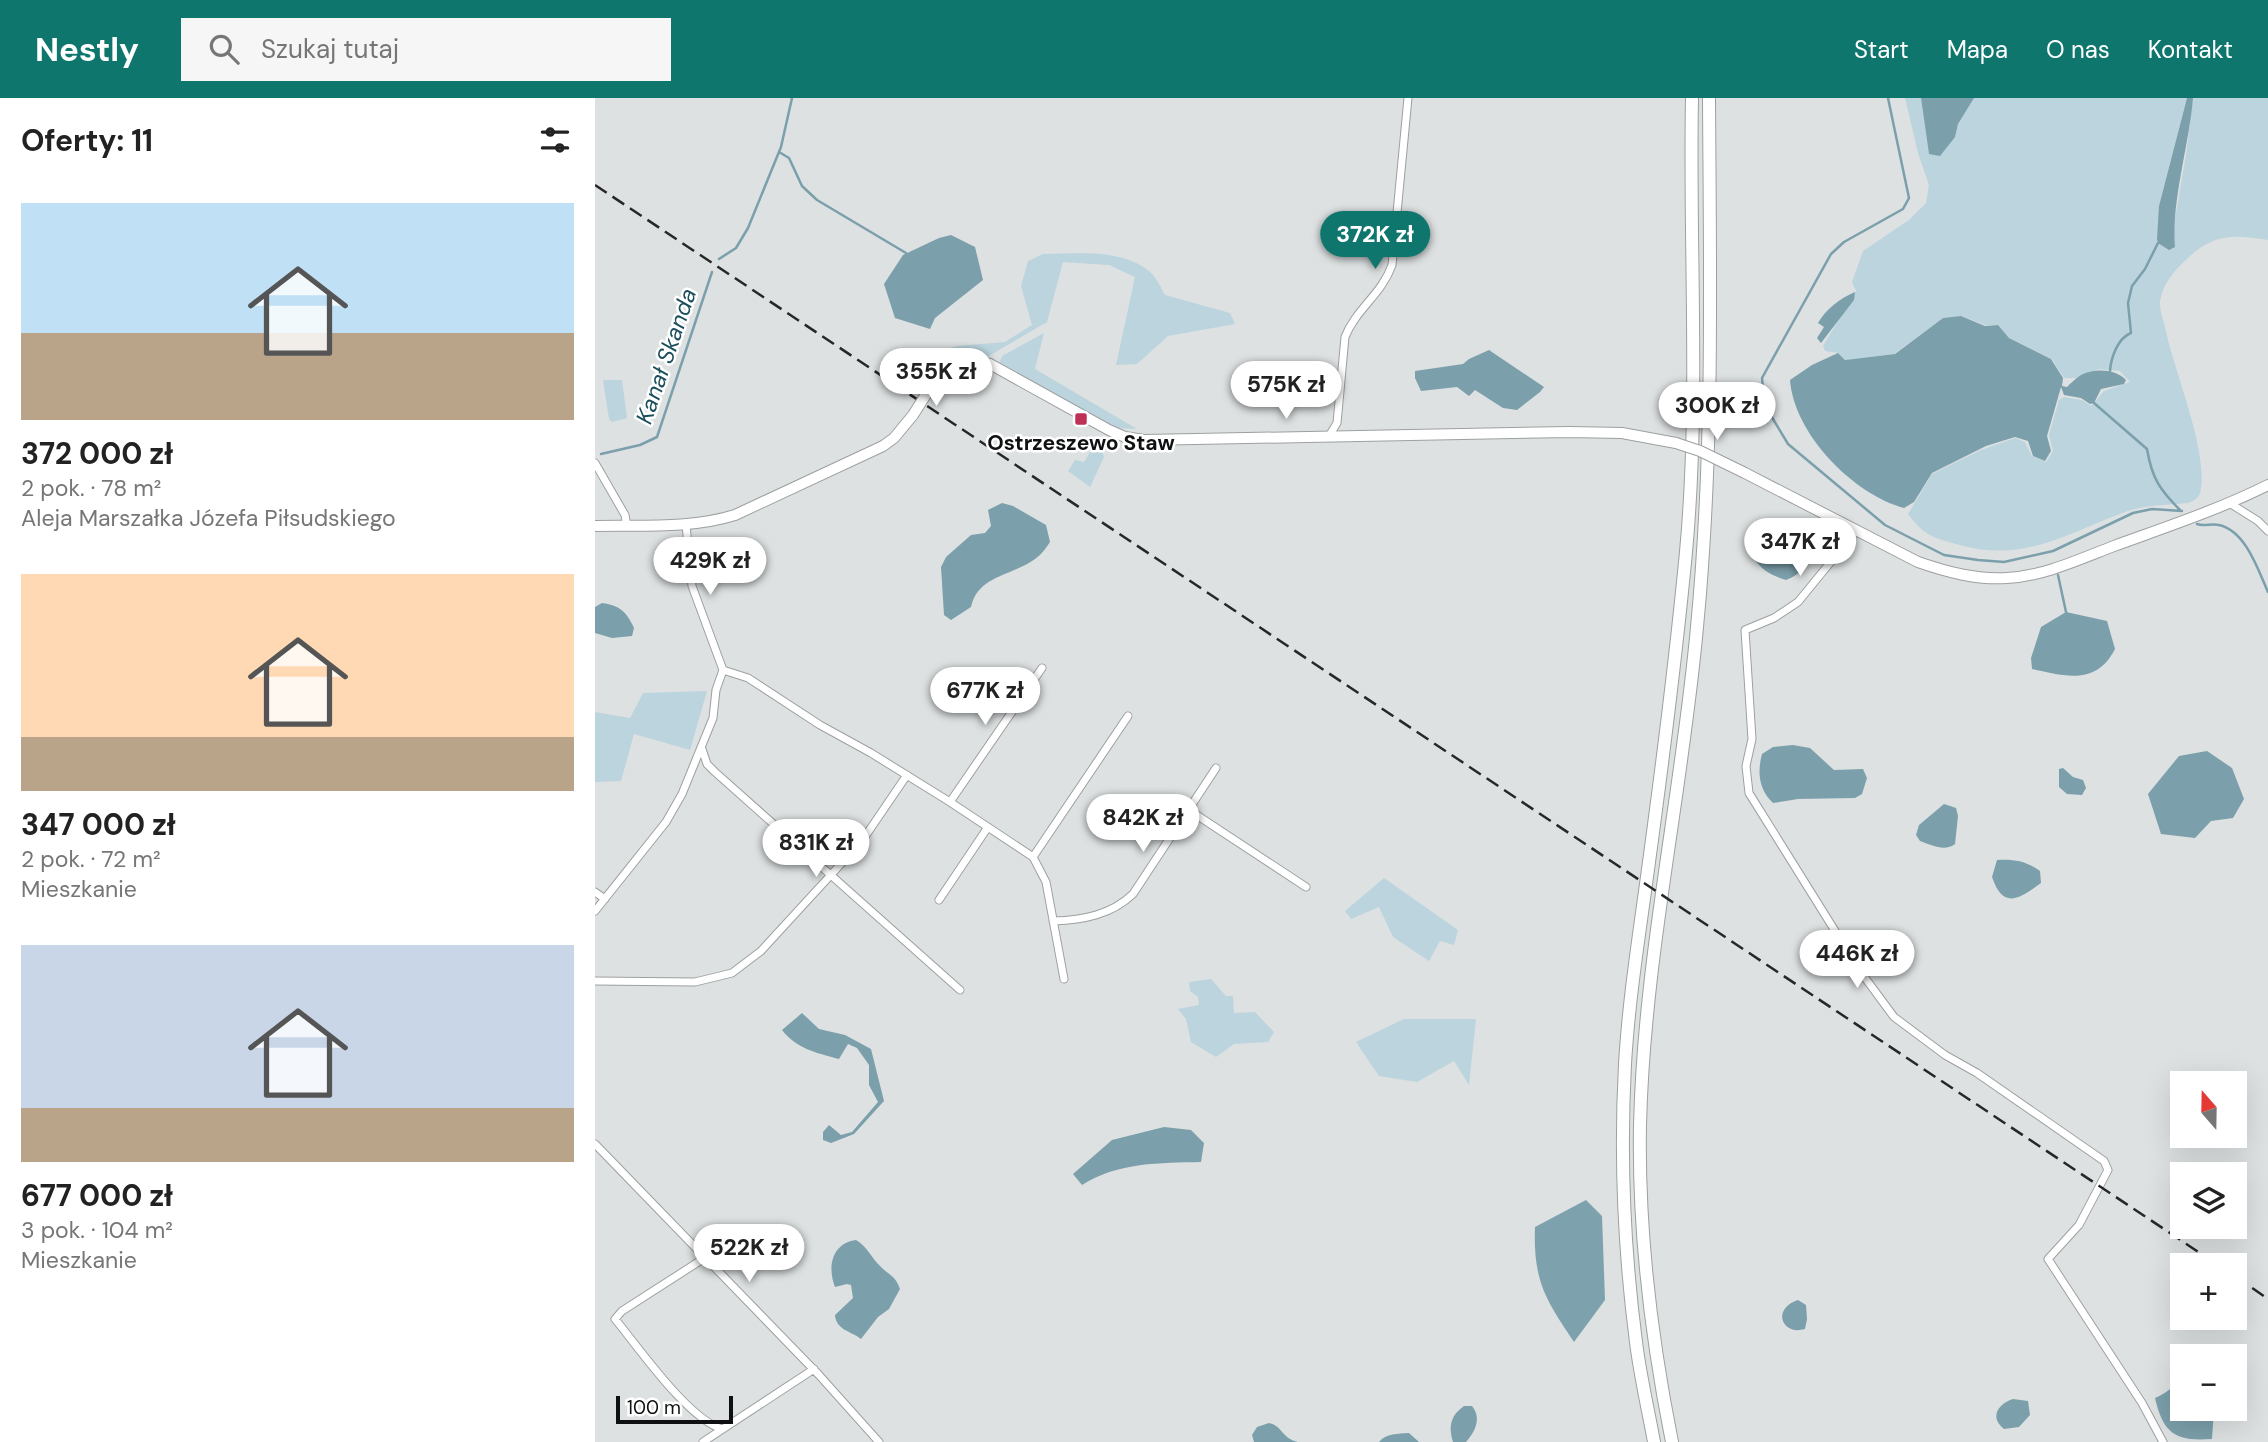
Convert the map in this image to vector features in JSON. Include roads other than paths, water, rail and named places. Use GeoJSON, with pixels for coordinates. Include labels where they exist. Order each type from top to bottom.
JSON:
{"type":"FeatureCollection","features":[{"type":"Feature","properties":{"kind":"highway"},"geometry":{"type":"LineString","coordinates":[[1654,1442],[1636,1345],[1625,1222],[1623,1129],[1625,1066],[1636,949],[1668,719],[1686,549],[1693,320],[1692,98]]}},
{"type":"Feature","properties":{"kind":"highway"},"geometry":{"type":"LineString","coordinates":[[1672,1442],[1648,1295],[1641,1210],[1640,1126],[1653,957],[1697,627],[1711,318],[1710,98]]}},
{"type":"Feature","properties":{"kind":"street"},"geometry":{"type":"LineString","coordinates":[[1329,436],[1337,424],[1345,337],[1360,310],[1381,289],[1392,265],[1408,98]]}},
{"type":"Feature","properties":{"kind":"street"},"geometry":{"type":"LineString","coordinates":[[595,526],[686,524],[716,521],[735,515],[877,449],[894,438],[932,385],[950,368],[973,361],[990,364],[1125,437],[1144,440],[1609,433],[1654,438],[1700,452],[1745,473],[1918,562],[1947,572],[1974,577],[2008,578],[2051,570],[2231,504],[2268,485]]}},
{"type":"Feature","properties":{"kind":"street"},"geometry":{"type":"LineString","coordinates":[[595,463],[625,515],[627,526]]}},
{"type":"Feature","properties":{"kind":"street"},"geometry":{"type":"LineString","coordinates":[[2231,504],[2259,521],[2268,531]]}},
{"type":"Feature","properties":{"kind":"street"},"geometry":{"type":"LineString","coordinates":[[595,911],[666,822],[682,794],[713,718],[716,690],[723,670],[692,586],[686,524]]}},
{"type":"Feature","properties":{"kind":"street"},"geometry":{"type":"LineString","coordinates":[[1856,531],[1798,602],[1774,618],[1745,630],[1752,739],[1747,766],[1749,793],[1860,971],[1895,1017],[1945,1055],[1977,1073],[2104,1161],[2108,1170],[2079,1225],[2048,1259],[2142,1403],[2163,1442]]}},
{"type":"Feature","properties":{"kind":"street"},"geometry":{"type":"LineString","coordinates":[[950,802],[1042,668]]}},
{"type":"Feature","properties":{"kind":"street"},"geometry":{"type":"LineString","coordinates":[[723,670],[748,678],[820,725],[950,802],[1033,857],[1046,882],[1064,979]]}},
{"type":"Feature","properties":{"kind":"street"},"geometry":{"type":"LineString","coordinates":[[1033,857],[1128,716]]}},
{"type":"Feature","properties":{"kind":"street"},"geometry":{"type":"LineString","coordinates":[[702,748],[707,764],[961,990]]}},
{"type":"Feature","properties":{"kind":"street"},"geometry":{"type":"LineString","coordinates":[[1053,921],[1074,920],[1121,906],[1133,894],[1216,768]]}},
{"type":"Feature","properties":{"kind":"street"},"geometry":{"type":"LineString","coordinates":[[595,981],[695,982],[721,978],[732,973],[761,951],[862,841],[907,775]]}},
{"type":"Feature","properties":{"kind":"street"},"geometry":{"type":"LineString","coordinates":[[1189,810],[1306,887]]}},
{"type":"Feature","properties":{"kind":"street"},"geometry":{"type":"LineString","coordinates":[[939,900],[988,827]]}},
{"type":"Feature","properties":{"kind":"street"},"geometry":{"type":"LineString","coordinates":[[595,892],[605,899]]}},
{"type":"Feature","properties":{"kind":"street"},"geometry":{"type":"LineString","coordinates":[[595,1144],[814,1370],[879,1442]]}},
{"type":"Feature","properties":{"kind":"street"},"geometry":{"type":"LineString","coordinates":[[706,1257],[622,1311],[615,1319],[678,1395],[709,1426],[722,1429]]}},
{"type":"Feature","properties":{"kind":"street"},"geometry":{"type":"LineString","coordinates":[[703,1442],[814,1370]]}},
{"type":"Feature","properties":{"kind":"waterway","name":"Kanał Skanda"},"geometry":{"type":"LineString","coordinates":[[719,259],[736,248],[748,228],[781,147],[792,98]]}},
{"type":"Feature","properties":{"kind":"waterway","name":"Kanał Skanda"},"geometry":{"type":"LineString","coordinates":[[1888,98],[1909,198],[1903,209],[1844,242],[1831,254],[1762,378],[1764,398],[1770,414],[1788,444],[1885,525],[1944,555],[2004,562],[2053,551],[2133,513],[2152,509],[2182,511]]}},
{"type":"Feature","properties":{"kind":"waterway"},"geometry":{"type":"LineString","coordinates":[[779,152],[789,158],[802,186],[817,200],[906,253]]}},
{"type":"Feature","properties":{"kind":"waterway"},"geometry":{"type":"LineString","coordinates":[[2110,371],[2116,349],[2122,339],[2131,333],[2128,303],[2132,286],[2145,269],[2158,243]]}},
{"type":"Feature","properties":{"kind":"waterway","name":"Kanał Skanda"},"geometry":{"type":"LineString","coordinates":[[601,454],[640,445],[657,437],[712,272]]}},
{"type":"Feature","properties":{"kind":"waterway"},"geometry":{"type":"LineString","coordinates":[[2094,403],[2147,449],[2158,483],[2181,511]]}},
{"type":"Feature","properties":{"kind":"waterway"},"geometry":{"type":"LineString","coordinates":[[2197,524],[2219,525],[2237,535],[2250,552],[2268,592]]}},
{"type":"Feature","properties":{"kind":"waterway"},"geometry":{"type":"LineString","coordinates":[[2058,575],[2066,612]]}},
{"type":"Feature","properties":{"kind":"railway"},"geometry":{"type":"LineString","coordinates":[[595,185],[2200,1253]]}},
{"type":"Feature","properties":{"kind":"railway"},"geometry":{"type":"LineString","coordinates":[[2247,1284],[2268,1299]]}},
{"type":"Feature","properties":{"kind":"place","name":"Ostrzeszewo Staw"},"geometry":{"type":"Point","coordinates":[1081,419]}}]}
